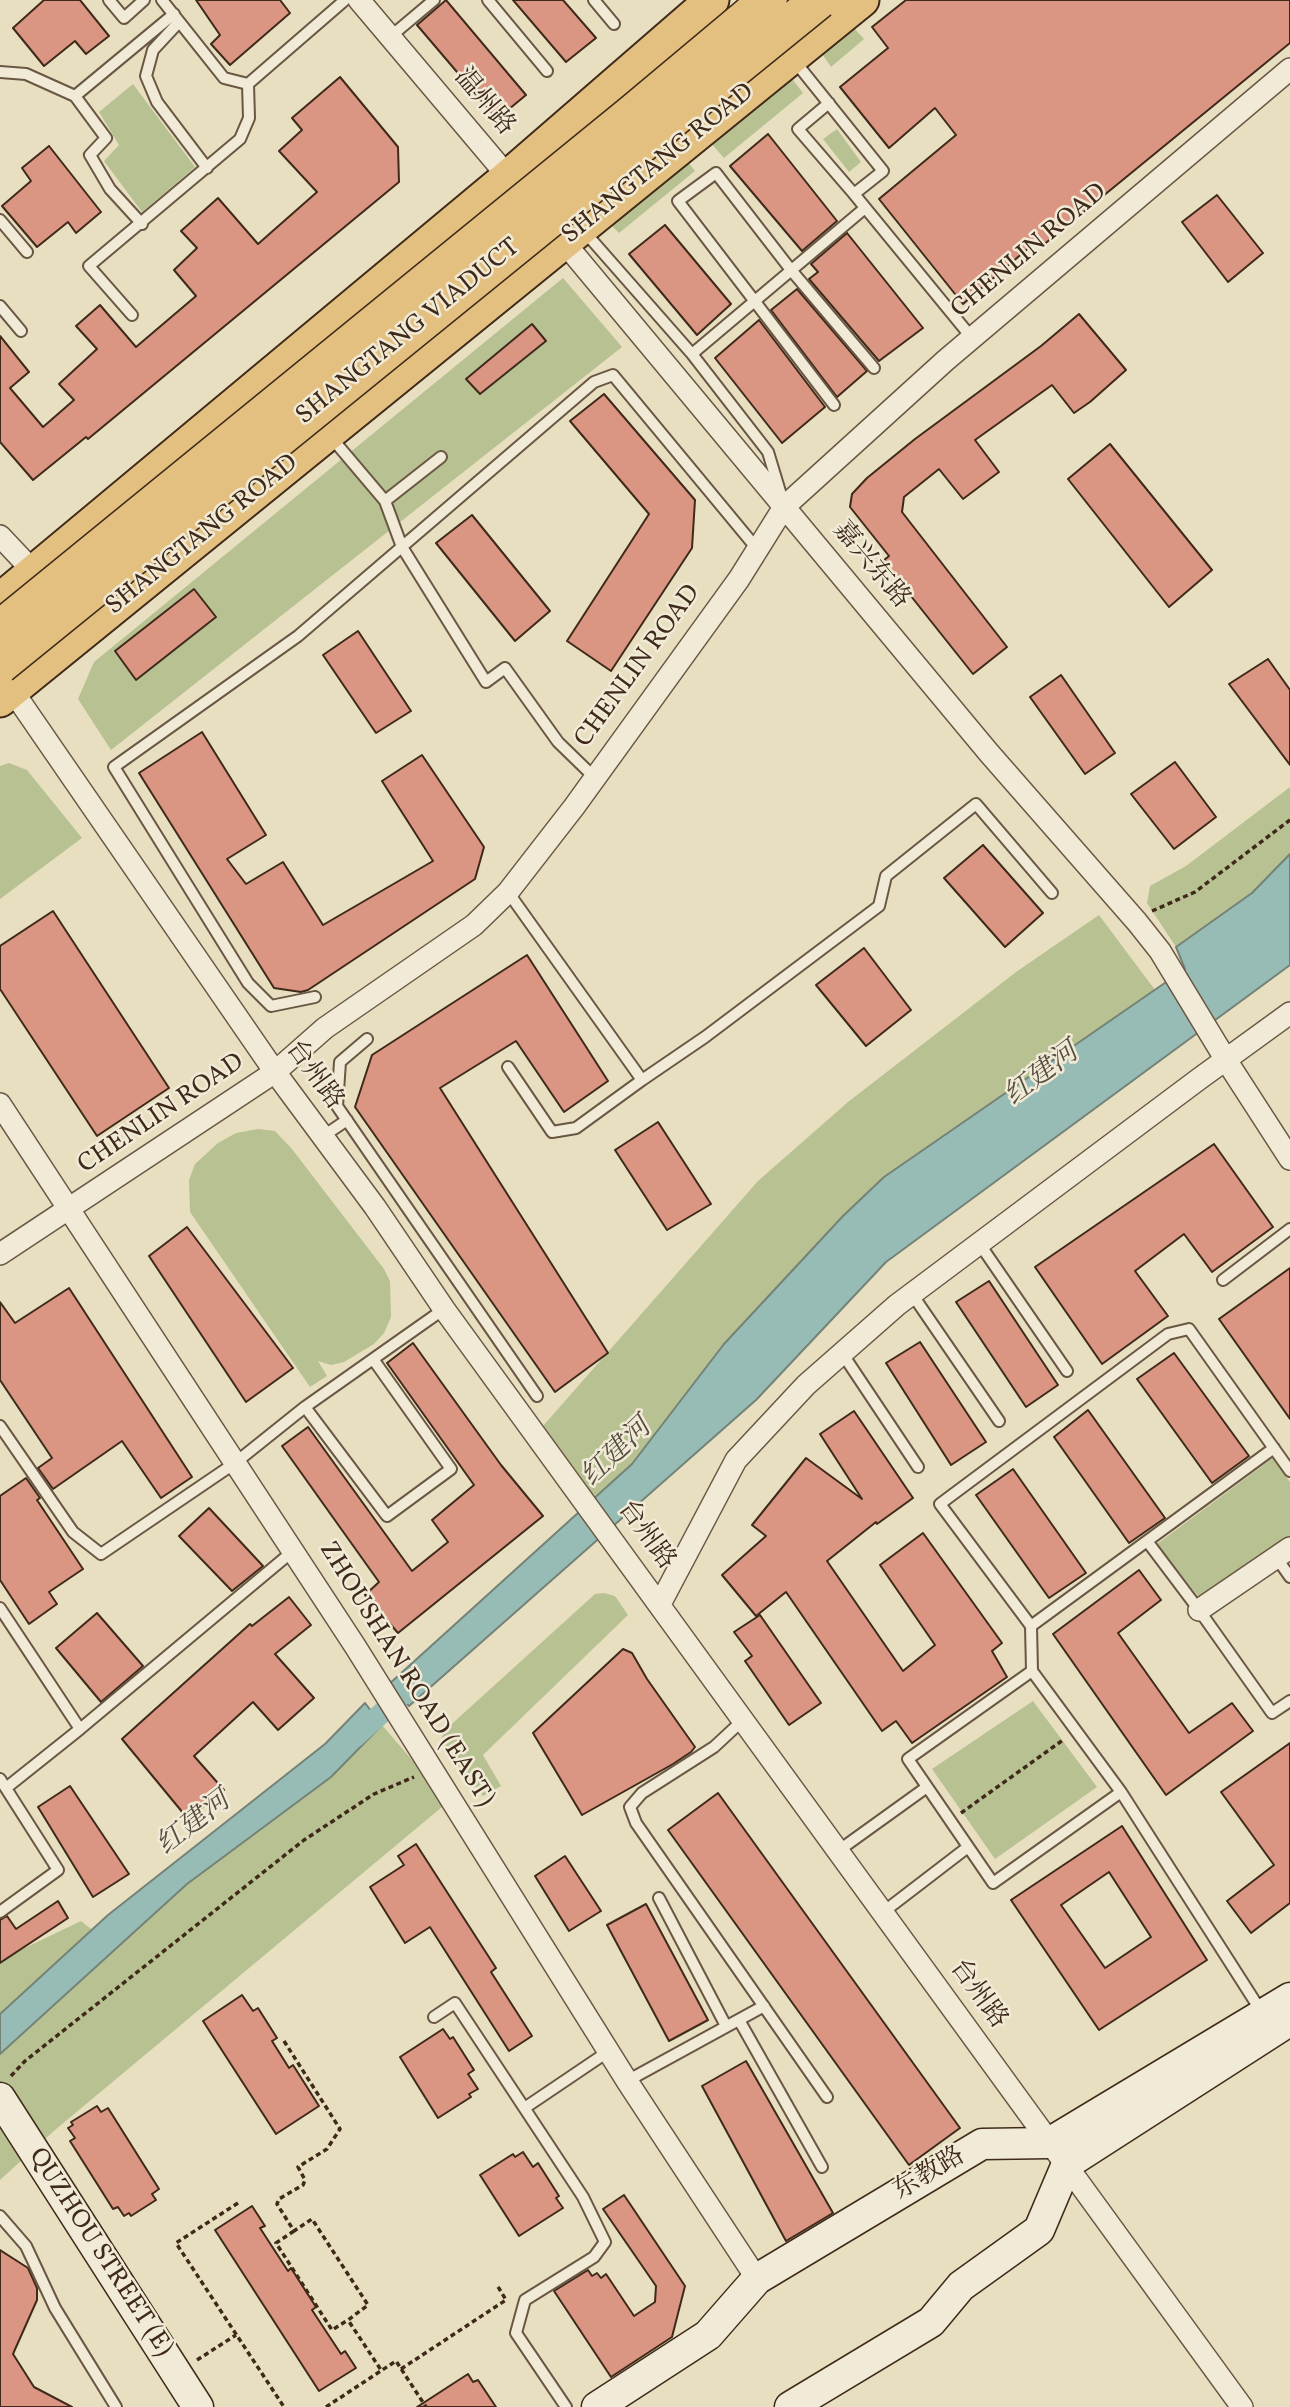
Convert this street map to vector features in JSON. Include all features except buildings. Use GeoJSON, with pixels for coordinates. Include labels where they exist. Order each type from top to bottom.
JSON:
{"type":"FeatureCollection","features":[{"type":"Feature","properties":{"kind":"highway","name":"SHANGTANG VIADUCT"},"geometry":{"type":"LineString","coordinates":[[0,629],[768,0]]}},
{"type":"Feature","properties":{"kind":"highway","name":"SHANGTANG VIADUCT"},"geometry":{"type":"LineString","coordinates":[[4,685],[819,0]]}},
{"type":"Feature","properties":{"kind":"main road"},"geometry":{"type":"LineString","coordinates":[[0,600],[509,177],[712,0]]}},
{"type":"Feature","properties":{"kind":"main road","name":"SHANGTANG ROAD"},"geometry":{"type":"LineString","coordinates":[[4,685],[328,434],[862,0]]}},
{"type":"Feature","properties":{"kind":"street","name":"温州路"},"geometry":{"type":"LineString","coordinates":[[359,0],[509,177],[573,235]]}},
{"type":"Feature","properties":{"kind":"street","name":"CHENLIN ROAD"},"geometry":{"type":"LineString","coordinates":[[0,1254],[275,1072],[326,1028],[474,925],[508,892],[574,807],[758,550],[784,507],[972,338],[1290,69]]}},
{"type":"Feature","properties":{"kind":"street","name":"嘉兴东路"},"geometry":{"type":"LineString","coordinates":[[573,235],[784,507],[989,753],[1160,951],[1290,1158]]}},
{"type":"Feature","properties":{"kind":"street"},"geometry":{"type":"LineString","coordinates":[[0,536],[33,571]]}},
{"type":"Feature","properties":{"kind":"street","name":"台州路"},"geometry":{"type":"LineString","coordinates":[[4,685],[275,1072],[375,1206],[444,1309],[1242,2407]]}},
{"type":"Feature","properties":{"kind":"street"},"geometry":{"type":"LineString","coordinates":[[660,1604],[736,1460],[806,1385],[912,1294],[1290,1013]]}},
{"type":"Feature","properties":{"kind":"street","name":"ZHOUSHAN ROAD (EAST)"},"geometry":{"type":"LineString","coordinates":[[0,1104],[355,1646],[627,2081],[757,2279]]}},
{"type":"Feature","properties":{"kind":"street"},"geometry":{"type":"LineString","coordinates":[[1199,1610],[1283,1552]]}},
{"type":"Feature","properties":{"kind":"street"},"geometry":{"type":"LineString","coordinates":[[805,2403],[931,2322],[961,2286],[1039,2230],[1058,2153],[1277,2018],[1290,1998]]}},
{"type":"Feature","properties":{"kind":"street","name":"QUZHOU STREET (E)"},"geometry":{"type":"LineString","coordinates":[[7,2098],[198,2407]]}},
{"type":"Feature","properties":{"kind":"street","name":"东教路"},"geometry":{"type":"LineString","coordinates":[[597,2407],[708,2335],[757,2279],[982,2144],[1058,2153]]}},
{"type":"Feature","properties":{"kind":"lane"},"geometry":{"type":"LineString","coordinates":[[109,0],[124,18],[144,0]]}},
{"type":"Feature","properties":{"kind":"lane"},"geometry":{"type":"LineString","coordinates":[[162,0],[224,78],[248,84]]}},
{"type":"Feature","properties":{"kind":"lane"},"geometry":{"type":"LineString","coordinates":[[132,315],[89,266],[240,139],[248,118],[248,84],[345,0]]}},
{"type":"Feature","properties":{"kind":"lane"},"geometry":{"type":"LineString","coordinates":[[390,37],[434,0]]}},
{"type":"Feature","properties":{"kind":"lane"},"geometry":{"type":"LineString","coordinates":[[488,0],[547,71]]}},
{"type":"Feature","properties":{"kind":"lane"},"geometry":{"type":"LineString","coordinates":[[594,0],[614,24]]}},
{"type":"Feature","properties":{"kind":"lane"},"geometry":{"type":"LineString","coordinates":[[75,96],[176,18]]}},
{"type":"Feature","properties":{"kind":"lane"},"geometry":{"type":"LineString","coordinates":[[176,18],[153,50],[146,76],[157,102],[207,168]]}},
{"type":"Feature","properties":{"kind":"lane"},"geometry":{"type":"LineString","coordinates":[[792,57],[883,171],[854,194]]}},
{"type":"Feature","properties":{"kind":"lane"},"geometry":{"type":"LineString","coordinates":[[0,72],[26,74],[75,96],[106,138],[90,155],[110,189],[142,223]]}},
{"type":"Feature","properties":{"kind":"lane"},"geometry":{"type":"LineString","coordinates":[[829,103],[798,129],[972,338]]}},
{"type":"Feature","properties":{"kind":"lane"},"geometry":{"type":"LineString","coordinates":[[834,405],[678,201],[716,173],[791,270],[874,368]]}},
{"type":"Feature","properties":{"kind":"lane"},"geometry":{"type":"LineString","coordinates":[[692,355],[864,208]]}},
{"type":"Feature","properties":{"kind":"lane"},"geometry":{"type":"LineString","coordinates":[[0,220],[27,252]]}},
{"type":"Feature","properties":{"kind":"lane"},"geometry":{"type":"LineString","coordinates":[[573,235],[692,355],[768,452],[784,507]]}},
{"type":"Feature","properties":{"kind":"lane"},"geometry":{"type":"LineString","coordinates":[[0,306],[21,331]]}},
{"type":"Feature","properties":{"kind":"lane"},"geometry":{"type":"LineString","coordinates":[[315,997],[271,1006],[248,983],[114,766],[298,636],[594,382],[613,375],[758,550]]}},
{"type":"Feature","properties":{"kind":"lane"},"geometry":{"type":"LineString","coordinates":[[328,434],[385,500],[402,547],[486,682],[505,668],[558,742],[594,777]]}},
{"type":"Feature","properties":{"kind":"lane"},"geometry":{"type":"LineString","coordinates":[[385,500],[441,457]]}},
{"type":"Feature","properties":{"kind":"lane"},"geometry":{"type":"LineString","coordinates":[[508,1067],[552,1132],[576,1128],[705,1037],[879,906],[886,876],[976,804],[1052,893]]}},
{"type":"Feature","properties":{"kind":"lane"},"geometry":{"type":"LineString","coordinates":[[508,892],[642,1080]]}},
{"type":"Feature","properties":{"kind":"lane"},"geometry":{"type":"LineString","coordinates":[[367,1039],[340,1062],[337,1106],[537,1396]]}},
{"type":"Feature","properties":{"kind":"lane"},"geometry":{"type":"LineString","coordinates":[[322,1137],[347,1120]]}},
{"type":"Feature","properties":{"kind":"lane"},"geometry":{"type":"LineString","coordinates":[[1223,1280],[1290,1229]]}},
{"type":"Feature","properties":{"kind":"lane"},"geometry":{"type":"LineString","coordinates":[[979,1243],[1067,1371]]}},
{"type":"Feature","properties":{"kind":"lane"},"geometry":{"type":"LineString","coordinates":[[912,1294],[999,1421]]}},
{"type":"Feature","properties":{"kind":"lane"},"geometry":{"type":"LineString","coordinates":[[0,1426],[73,1532],[101,1554],[235,1463],[306,1407],[444,1309]]}},
{"type":"Feature","properties":{"kind":"lane"},"geometry":{"type":"LineString","coordinates":[[1277,2018],[1121,1792],[1032,1671],[1031,1626],[940,1504],[1168,1334],[1189,1329],[1290,1471]]}},
{"type":"Feature","properties":{"kind":"lane"},"geometry":{"type":"LineString","coordinates":[[842,1353],[918,1467]]}},
{"type":"Feature","properties":{"kind":"lane"},"geometry":{"type":"LineString","coordinates":[[306,1407],[387,1516],[451,1469],[373,1359]]}},
{"type":"Feature","properties":{"kind":"lane"},"geometry":{"type":"LineString","coordinates":[[1031,1626],[1274,1448]]}},
{"type":"Feature","properties":{"kind":"lane"},"geometry":{"type":"LineString","coordinates":[[1147,1541],[1272,1713],[1290,1700]]}},
{"type":"Feature","properties":{"kind":"lane"},"geometry":{"type":"LineString","coordinates":[[0,1912],[58,1870],[3,1784],[80,1729],[293,1550]]}},
{"type":"Feature","properties":{"kind":"lane"},"geometry":{"type":"LineString","coordinates":[[1283,1552],[1290,1577]]}},
{"type":"Feature","properties":{"kind":"lane"},"geometry":{"type":"LineString","coordinates":[[0,1608],[80,1729]]}},
{"type":"Feature","properties":{"kind":"lane"},"geometry":{"type":"LineString","coordinates":[[1032,1671],[908,1759],[993,1884],[1121,1792]]}},
{"type":"Feature","properties":{"kind":"lane"},"geometry":{"type":"LineString","coordinates":[[743,1720],[714,1747],[642,1793],[630,1807],[636,1822],[827,2097]]}},
{"type":"Feature","properties":{"kind":"lane"},"geometry":{"type":"LineString","coordinates":[[838,1852],[927,1787]]}},
{"type":"Feature","properties":{"kind":"lane"},"geometry":{"type":"LineString","coordinates":[[882,1913],[968,1847]]}},
{"type":"Feature","properties":{"kind":"lane"},"geometry":{"type":"LineString","coordinates":[[659,1898],[726,2026]]}},
{"type":"Feature","properties":{"kind":"lane"},"geometry":{"type":"LineString","coordinates":[[434,2017],[455,2003],[583,2197],[605,2242],[594,2257],[525,2300],[516,2333],[566,2407]]}},
{"type":"Feature","properties":{"kind":"lane"},"geometry":{"type":"LineString","coordinates":[[627,2081],[764,2006]]}},
{"type":"Feature","properties":{"kind":"lane"},"geometry":{"type":"LineString","coordinates":[[739,2020],[822,2167]]}},
{"type":"Feature","properties":{"kind":"lane"},"geometry":{"type":"LineString","coordinates":[[526,2107],[609,2051]]}},
{"type":"Feature","properties":{"kind":"lane"},"geometry":{"type":"LineString","coordinates":[[0,2216],[26,2246],[55,2308],[116,2407]]}},
{"type":"Feature","properties":{"kind":"path"},"geometry":{"type":"LineString","coordinates":[[1137,922],[1147,914],[1195,892],[1290,820]]}},
{"type":"Feature","properties":{"kind":"path"},"geometry":{"type":"LineString","coordinates":[[950,1821],[1076,1731]]}},
{"type":"Feature","properties":{"kind":"path"},"geometry":{"type":"LineString","coordinates":[[7,2098],[25,2061],[304,1840],[374,1794],[432,1769]]}},
{"type":"Feature","properties":{"kind":"path"},"geometry":{"type":"LineString","coordinates":[[284,2041],[340,2129],[327,2149],[298,2167],[305,2180],[303,2185],[279,2199],[277,2204],[294,2231]]}},
{"type":"Feature","properties":{"kind":"path"},"geometry":{"type":"LineString","coordinates":[[238,2203],[176,2243],[284,2407]]}},
{"type":"Feature","properties":{"kind":"path"},"geometry":{"type":"LineString","coordinates":[[312,2219],[368,2305],[332,2330],[276,2243],[294,2231],[312,2219]]}},
{"type":"Feature","properties":{"kind":"path"},"geometry":{"type":"LineString","coordinates":[[401,2369],[506,2300],[497,2285]]}},
{"type":"Feature","properties":{"kind":"path"},"geometry":{"type":"LineString","coordinates":[[348,2320],[381,2370]]}},
{"type":"Feature","properties":{"kind":"path"},"geometry":{"type":"LineString","coordinates":[[177,2374],[236,2335]]}},
{"type":"Feature","properties":{"kind":"path"},"geometry":{"type":"LineString","coordinates":[[326,2407],[396,2361],[426,2407]]}},
{"type":"Feature","properties":{"kind":"green space"},"geometry":{"type":"Polygon","coordinates":[[[852,26],[864,39],[831,67],[821,52],[852,26]]]}},
{"type":"Feature","properties":{"kind":"green space"},"geometry":{"type":"Polygon","coordinates":[[[790,76],[803,93],[724,158],[710,142],[790,76]]]}},
{"type":"Feature","properties":{"kind":"green space"},"geometry":{"type":"Polygon","coordinates":[[[133,84],[195,167],[142,212],[104,161],[119,145],[99,112],[133,84]]]}},
{"type":"Feature","properties":{"kind":"green space"},"geometry":{"type":"Polygon","coordinates":[[[837,129],[861,162],[849,172],[823,139],[837,129]]]}},
{"type":"Feature","properties":{"kind":"green space"},"geometry":{"type":"Polygon","coordinates":[[[687,161],[695,171],[619,233],[607,221],[687,161]]]}},
{"type":"Feature","properties":{"kind":"green space"},"geometry":{"type":"Polygon","coordinates":[[[563,278],[622,347],[111,750],[78,699],[94,662],[563,278]]]}},
{"type":"Feature","properties":{"kind":"green space"},"geometry":{"type":"Polygon","coordinates":[[[9,763],[27,770],[82,838],[0,899],[0,766],[9,763]]]}},
{"type":"Feature","properties":{"kind":"green space"},"geometry":{"type":"Polygon","coordinates":[[[1290,787],[1290,854],[1252,893],[1176,947],[1147,903],[1150,886],[1186,866],[1290,787]]]}},
{"type":"Feature","properties":{"kind":"green space"},"geometry":{"type":"Polygon","coordinates":[[[1099,915],[1155,990],[884,1177],[843,1216],[724,1344],[632,1464],[587,1504],[536,1434],[758,1181],[848,1102],[1016,972],[1099,915]]]}},
{"type":"Feature","properties":{"kind":"green space"},"geometry":{"type":"Polygon","coordinates":[[[258,1129],[275,1131],[292,1149],[384,1269],[390,1281],[391,1317],[384,1333],[374,1344],[344,1362],[331,1365],[318,1361],[327,1376],[310,1387],[190,1212],[189,1180],[195,1164],[218,1143],[236,1133],[258,1129]]]}},
{"type":"Feature","properties":{"kind":"green space"},"geometry":{"type":"Polygon","coordinates":[[[1273,1458],[1290,1482],[1290,1539],[1201,1600],[1157,1544],[1273,1458]]]}},
{"type":"Feature","properties":{"kind":"green space"},"geometry":{"type":"Polygon","coordinates":[[[595,1594],[615,1596],[628,1615],[483,1755],[501,1786],[483,1796],[445,1749],[441,1740],[444,1731],[595,1594]]]}},
{"type":"Feature","properties":{"kind":"green space"},"geometry":{"type":"Polygon","coordinates":[[[1033,1701],[1097,1787],[995,1859],[932,1769],[1033,1701]]]}},
{"type":"Feature","properties":{"kind":"green space"},"geometry":{"type":"Polygon","coordinates":[[[382,1725],[448,1802],[55,2130],[0,2180],[0,2054],[187,1884],[331,1777],[382,1725]]]}},
{"type":"Feature","properties":{"kind":"green space"},"geometry":{"type":"Polygon","coordinates":[[[81,1921],[92,1930],[0,2014],[0,1960],[81,1921]]]}},
{"type":"Feature","properties":{"kind":"water"},"geometry":{"type":"Polygon","coordinates":[[[1290,854],[1290,965],[886,1262],[756,1400],[409,1706],[388,1685],[632,1464],[724,1344],[843,1216],[884,1177],[1185,969],[1176,947],[1252,893],[1290,854]]]}},
{"type":"Feature","properties":{"kind":"water"},"geometry":{"type":"Polygon","coordinates":[[[365,1703],[382,1725],[331,1777],[187,1884],[0,2054],[0,2014],[108,1915],[325,1744],[365,1703]]]}},
{"type":"Feature","properties":{"kind":"waterway","name":"红建河"},"geometry":{"type":"LineString","coordinates":[[355,1737],[404,1693]]}}]}
